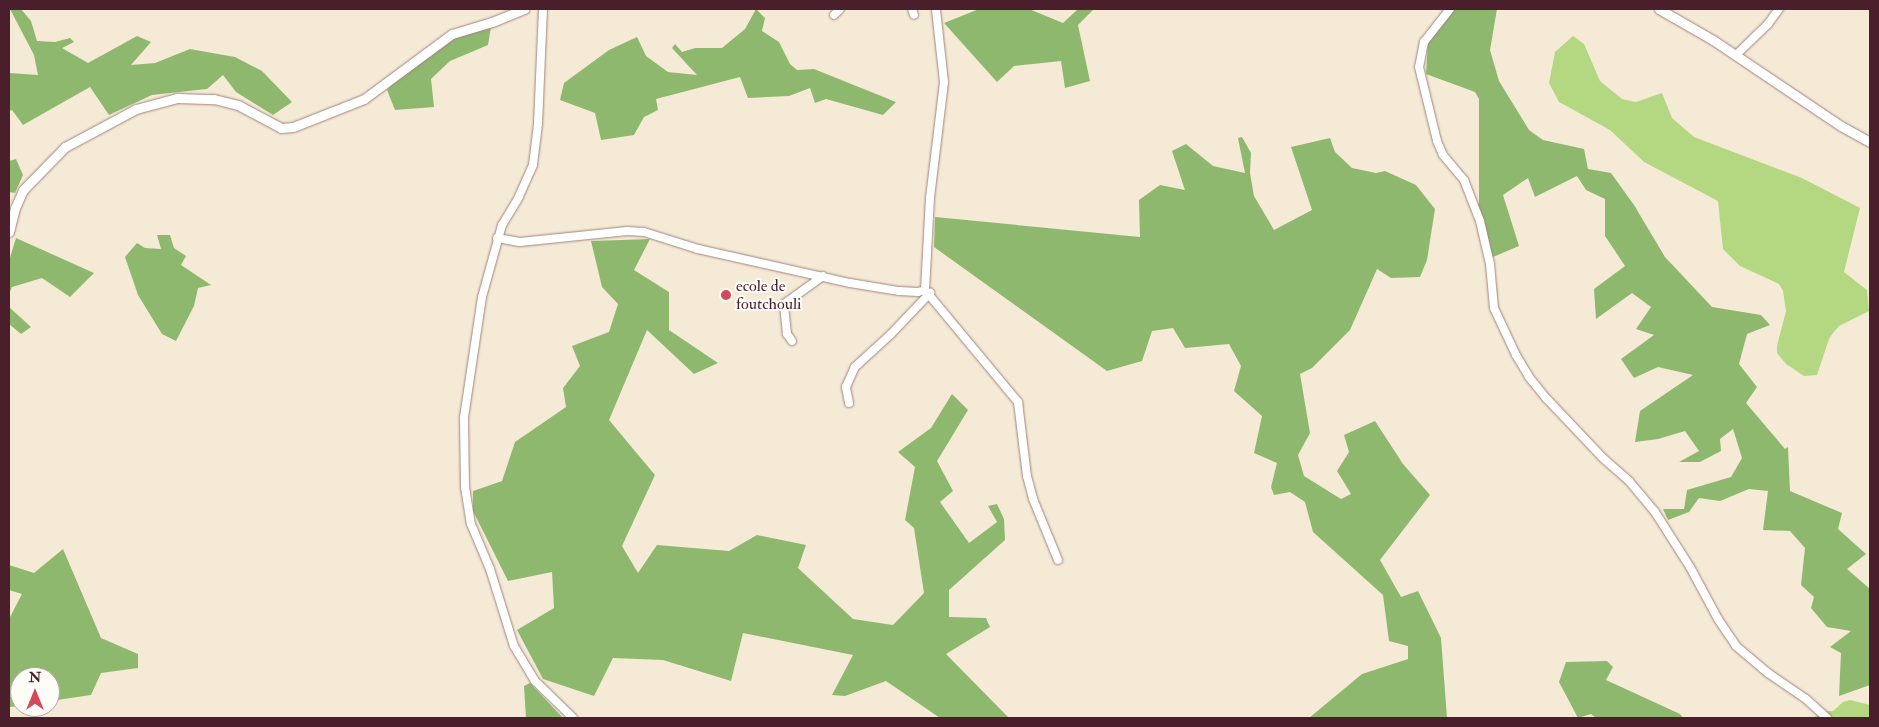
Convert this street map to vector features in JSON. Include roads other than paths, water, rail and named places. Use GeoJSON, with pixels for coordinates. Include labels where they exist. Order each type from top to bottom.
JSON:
{"type":"FeatureCollection","features":[{"type":"Feature","properties":{"kind":"street"},"geometry":{"type":"LineString","coordinates":[[9,232],[15,208],[23,190],[65,147],[136,109],[177,98],[214,99],[238,104],[281,128],[293,127],[364,99],[452,34],[492,22],[524,9]]}},
{"type":"Feature","properties":{"kind":"street"},"geometry":{"type":"LineString","coordinates":[[543,9],[538,124],[533,165],[522,191],[502,225],[482,297],[466,399],[463,433],[466,498],[471,524],[490,569],[514,646],[535,681],[573,718]]}},
{"type":"Feature","properties":{"kind":"street"},"geometry":{"type":"LineString","coordinates":[[834,15],[840,9]]}},
{"type":"Feature","properties":{"kind":"street"},"geometry":{"type":"LineString","coordinates":[[848,403],[846,387],[856,367],[891,334],[928,292],[930,198],[944,82],[936,9]]}},
{"type":"Feature","properties":{"kind":"street"},"geometry":{"type":"LineString","coordinates":[[1450,9],[1424,42],[1419,67],[1437,141],[1443,155],[1464,180],[1480,221],[1490,264],[1494,308],[1516,355],[1529,377],[1547,399],[1604,459],[1629,481],[1655,512],[1690,567],[1718,619],[1736,646],[1768,673],[1806,699],[1827,718]]}},
{"type":"Feature","properties":{"kind":"street"},"geometry":{"type":"LineString","coordinates":[[1658,9],[1736,55],[1833,121],[1870,142]]}},
{"type":"Feature","properties":{"kind":"street"},"geometry":{"type":"LineString","coordinates":[[1736,55],[1768,24],[1779,9]]}},
{"type":"Feature","properties":{"kind":"street"},"geometry":{"type":"LineString","coordinates":[[498,238],[520,242],[628,231],[644,232],[698,250],[850,283],[899,291],[928,292]]}},
{"type":"Feature","properties":{"kind":"street"},"geometry":{"type":"LineString","coordinates":[[792,341],[787,334],[784,304],[823,276]]}},
{"type":"Feature","properties":{"kind":"street"},"geometry":{"type":"LineString","coordinates":[[928,292],[1018,402],[1027,476],[1033,499],[1058,560]]}},
{"type":"Feature","properties":{"kind":"place","name":"ecole de foutchouli"},"geometry":{"type":"Point","coordinates":[726,295]}}]}
